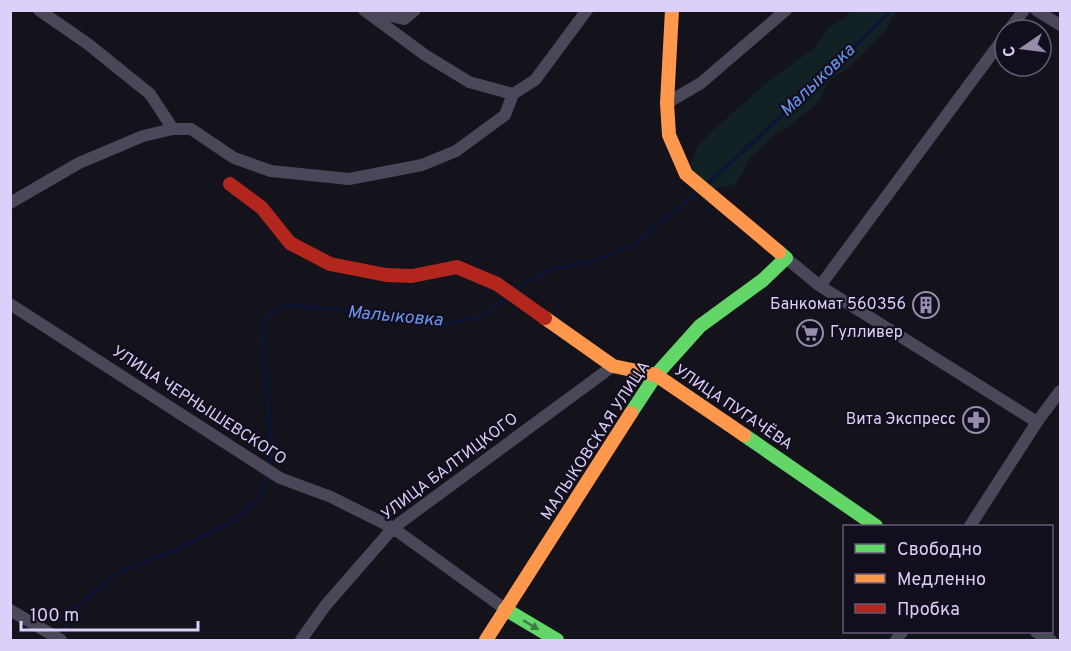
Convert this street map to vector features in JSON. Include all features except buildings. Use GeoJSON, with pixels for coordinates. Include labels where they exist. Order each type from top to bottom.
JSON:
{"type":"FeatureCollection","features":[{"type":"Feature","properties":{"kind":"street"},"geometry":{"type":"LineString","coordinates":[[39,10],[150,94],[173,129]]}},
{"type":"Feature","properties":{"kind":"street"},"geometry":{"type":"LineString","coordinates":[[364,10],[425,55],[469,82],[513,94]]}},
{"type":"Feature","properties":{"kind":"street"},"geometry":{"type":"LineString","coordinates":[[369,10],[404,19],[415,10]]}},
{"type":"Feature","properties":{"kind":"street"},"geometry":{"type":"LineString","coordinates":[[10,204],[79,163],[143,136],[173,129],[191,129],[234,158],[271,171],[349,179],[422,165],[456,151],[505,115],[513,94],[535,80],[587,10]]}},
{"type":"Feature","properties":{"kind":"street"},"geometry":{"type":"LineString","coordinates":[[672,10],[667,103],[669,135],[686,174],[820,286],[1037,422]]}},
{"type":"Feature","properties":{"kind":"street"},"geometry":{"type":"LineString","coordinates":[[667,103],[701,83],[786,10]]}},
{"type":"Feature","properties":{"kind":"street"},"geometry":{"type":"LineString","coordinates":[[1036,10],[1060,25]]}},
{"type":"Feature","properties":{"kind":"street"},"geometry":{"type":"LineString","coordinates":[[820,286],[993,52]]}},
{"type":"Feature","properties":{"kind":"street","name":"УЛИЦА ПУГАЧЁВА"},"geometry":{"type":"LineString","coordinates":[[230,184],[262,208],[290,243],[330,264],[386,275],[412,276],[457,267],[497,284],[613,366],[656,375],[875,525]]}},
{"type":"Feature","properties":{"kind":"street","name":"МАЛЫКОВСКАЯ УЛИЦА"},"geometry":{"type":"LineString","coordinates":[[486,640],[656,375],[700,326],[763,280],[786,258]]}},
{"type":"Feature","properties":{"kind":"street","name":"УЛИЦА ЧЕРНЫШЕВСКОГО"},"geometry":{"type":"LineString","coordinates":[[10,304],[280,478],[331,497],[393,528],[505,609],[557,640]]}},
{"type":"Feature","properties":{"kind":"street","name":"УЛИЦА БАЛТИЦКОГО"},"geometry":{"type":"LineString","coordinates":[[301,640],[325,606],[393,528],[613,366]]}},
{"type":"Feature","properties":{"kind":"street"},"geometry":{"type":"LineString","coordinates":[[971,525],[1037,422],[1060,391]]}},
{"type":"Feature","properties":{"kind":"street"},"geometry":{"type":"LineString","coordinates":[[10,610],[61,640]]}},
{"type":"Feature","properties":{"kind":"shaded area"},"geometry":{"type":"Polygon","coordinates":[[[851,11],[896,11],[886,30],[846,70],[829,80],[821,98],[812,108],[778,132],[750,158],[738,181],[733,185],[712,189],[692,170],[691,163],[697,147],[771,79],[812,50],[828,28],[847,17],[851,11]]]}},
{"type":"Feature","properties":{"kind":"waterway","name":"Малыковка"},"geometry":{"type":"LineString","coordinates":[[706,185],[828,73],[891,10]]}},
{"type":"Feature","properties":{"kind":"waterway","name":"Малыковка"},"geometry":{"type":"LineString","coordinates":[[515,290],[551,269],[587,263],[632,246],[700,190]]}},
{"type":"Feature","properties":{"kind":"waterway","name":"Малыковка"},"geometry":{"type":"LineString","coordinates":[[63,637],[70,614],[93,592],[123,570],[175,550],[234,521],[260,497],[272,452],[262,337],[264,318],[285,305],[344,310],[440,325],[480,317],[507,297]]}},
{"type":"Feature","properties":{"kind":"traffic: fast"},"geometry":{"type":"LineString","coordinates":[[631,413],[656,375],[700,326],[763,280],[786,258],[779,252]]}},
{"type":"Feature","properties":{"kind":"traffic: fast"},"geometry":{"type":"LineString","coordinates":[[744,435],[875,525]]}},
{"type":"Feature","properties":{"kind":"traffic: fast"},"geometry":{"type":"LineString","coordinates":[[505,609],[557,640]]}},
{"type":"Feature","properties":{"kind":"traffic: slow"},"geometry":{"type":"LineString","coordinates":[[672,10],[667,103],[669,135],[686,174],[779,252]]}},
{"type":"Feature","properties":{"kind":"traffic: slow"},"geometry":{"type":"LineString","coordinates":[[545,318],[613,366],[656,375],[744,435]]}},
{"type":"Feature","properties":{"kind":"traffic: slow"},"geometry":{"type":"LineString","coordinates":[[486,640],[631,413]]}},
{"type":"Feature","properties":{"kind":"traffic: jam"},"geometry":{"type":"LineString","coordinates":[[230,184],[262,208],[290,243],[330,264],[386,275],[412,276],[457,267],[497,284],[545,318]]}},
{"type":"Feature","properties":{"kind":"place","name":"Банкомат 560356"},"geometry":{"type":"Point","coordinates":[926,305]}},
{"type":"Feature","properties":{"kind":"place","name":"Гулливер"},"geometry":{"type":"Point","coordinates":[810,333]}},
{"type":"Feature","properties":{"kind":"place","name":"Вита Экспресс"},"geometry":{"type":"Point","coordinates":[976,420]}}]}
